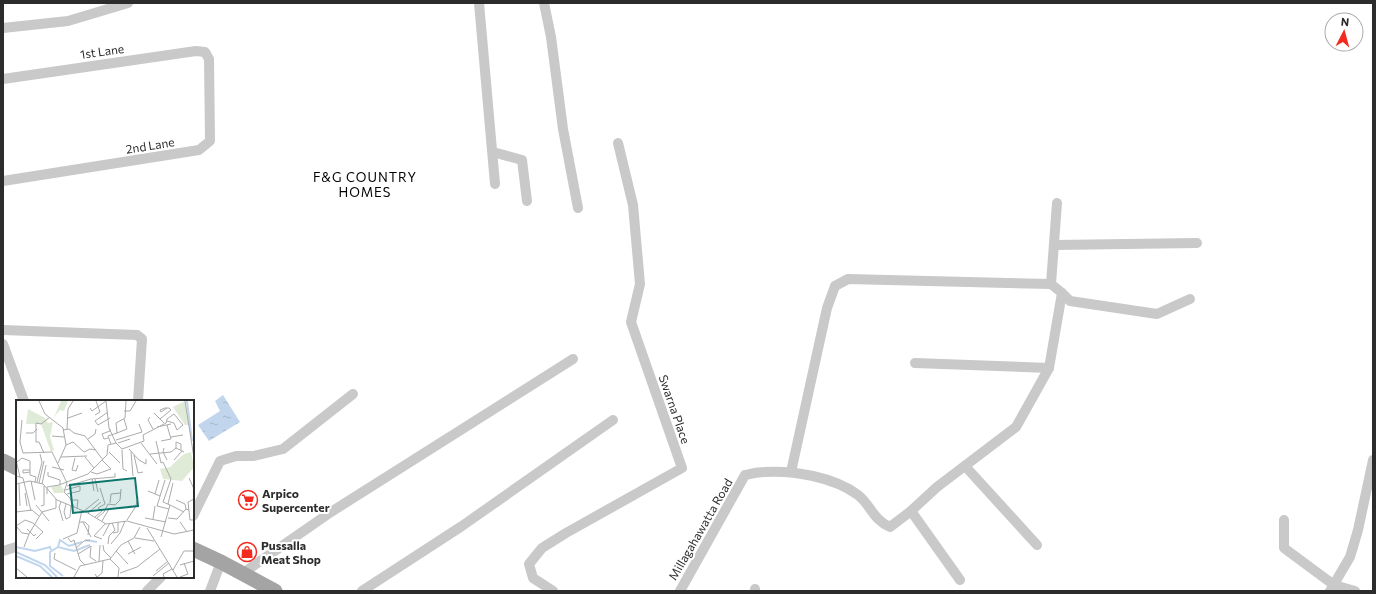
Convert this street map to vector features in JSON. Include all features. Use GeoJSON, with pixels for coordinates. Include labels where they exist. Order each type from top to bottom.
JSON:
{"type":"FeatureCollection","features":[{"type":"Feature","properties":{"kind":"main road"},"geometry":{"type":"LineString","coordinates":[[3,461],[16,468]]}},
{"type":"Feature","properties":{"kind":"main road"},"geometry":{"type":"LineString","coordinates":[[194,549],[275,591]]}},
{"type":"Feature","properties":{"kind":"street"},"geometry":{"type":"LineString","coordinates":[[3,28],[68,21],[128,3]]}},
{"type":"Feature","properties":{"kind":"street"},"geometry":{"type":"LineString","coordinates":[[479,3],[495,184]]}},
{"type":"Feature","properties":{"kind":"street"},"geometry":{"type":"LineString","coordinates":[[544,3],[551,36],[563,129],[578,208]]}},
{"type":"Feature","properties":{"kind":"street","name":"1st Lane"},"geometry":{"type":"LineString","coordinates":[[3,79],[196,51],[205,52]]}},
{"type":"Feature","properties":{"kind":"street","name":"2nd Lane"},"geometry":{"type":"LineString","coordinates":[[3,181],[199,150],[210,141],[209,59],[205,52]]}},
{"type":"Feature","properties":{"kind":"street","name":"Swarna Place"},"geometry":{"type":"LineString","coordinates":[[553,591],[532,578],[529,564],[542,548],[682,468],[631,322],[640,284],[633,205],[618,143]]}},
{"type":"Feature","properties":{"kind":"street"},"geometry":{"type":"LineString","coordinates":[[493,152],[522,160],[528,201]]}},
{"type":"Feature","properties":{"kind":"street"},"geometry":{"type":"LineString","coordinates":[[1051,284],[1057,203]]}},
{"type":"Feature","properties":{"kind":"street"},"geometry":{"type":"LineString","coordinates":[[1054,245],[1197,243]]}},
{"type":"Feature","properties":{"kind":"street"},"geometry":{"type":"LineString","coordinates":[[1062,293],[1049,368],[1016,427],[937,487],[911,511],[890,527],[882,523],[858,495],[833,482],[791,472],[827,308],[835,286],[848,279],[1051,284],[1062,293],[1070,301],[1157,314],[1190,299]]}},
{"type":"Feature","properties":{"kind":"street"},"geometry":{"type":"LineString","coordinates":[[3,330],[137,335],[142,339],[138,400]]}},
{"type":"Feature","properties":{"kind":"street"},"geometry":{"type":"LineString","coordinates":[[3,344],[24,400]]}},
{"type":"Feature","properties":{"kind":"street"},"geometry":{"type":"LineString","coordinates":[[242,573],[331,512],[573,359]]}},
{"type":"Feature","properties":{"kind":"street"},"geometry":{"type":"LineString","coordinates":[[915,363],[1049,368]]}},
{"type":"Feature","properties":{"kind":"street"},"geometry":{"type":"LineString","coordinates":[[194,514],[220,461],[236,456],[254,456],[283,449],[353,394]]}},
{"type":"Feature","properties":{"kind":"street"},"geometry":{"type":"LineString","coordinates":[[362,591],[462,526],[614,420]]}},
{"type":"Feature","properties":{"kind":"street"},"geometry":{"type":"LineString","coordinates":[[1332,588],[1350,557],[1358,530],[1373,460]]}},
{"type":"Feature","properties":{"kind":"street"},"geometry":{"type":"LineString","coordinates":[[965,466],[1037,545]]}},
{"type":"Feature","properties":{"kind":"street","name":"Millagahawatta Road"},"geometry":{"type":"LineString","coordinates":[[680,591],[745,475],[763,472],[791,472]]}},
{"type":"Feature","properties":{"kind":"street"},"geometry":{"type":"LineString","coordinates":[[911,511],[960,580]]}},
{"type":"Feature","properties":{"kind":"street"},"geometry":{"type":"LineString","coordinates":[[1284,520],[1284,548],[1332,588],[1355,591]]}},
{"type":"Feature","properties":{"kind":"street"},"geometry":{"type":"LineString","coordinates":[[3,551],[16,547]]}},
{"type":"Feature","properties":{"kind":"street"},"geometry":{"type":"LineString","coordinates":[[210,591],[221,562]]}},
{"type":"Feature","properties":{"kind":"street"},"geometry":{"type":"LineString","coordinates":[[147,591],[160,578]]}},
{"type":"Feature","properties":{"kind":"water"},"geometry":{"type":"Polygon","coordinates":[[[223,395],[240,422],[209,441],[198,425],[220,411],[215,401],[223,395]]]}},
{"type":"Feature","properties":{"kind":"place","name":"Arpico Supercenter"},"geometry":{"type":"Point","coordinates":[248,500]}},
{"type":"Feature","properties":{"kind":"place","name":"Pussalla Meat Shop"},"geometry":{"type":"Point","coordinates":[247,552]}},
{"type":"Feature","properties":{"kind":"district","name":"F&G COUNTRY HOMES"},"geometry":{"type":"Point","coordinates":[365,184]}}]}
